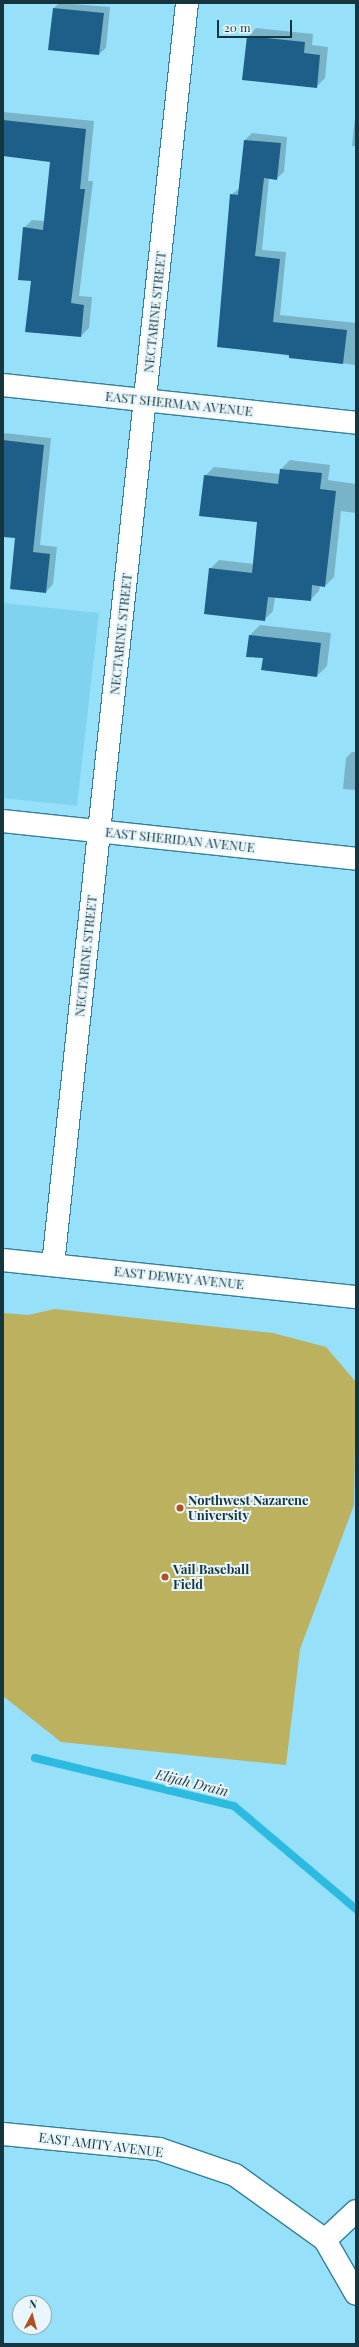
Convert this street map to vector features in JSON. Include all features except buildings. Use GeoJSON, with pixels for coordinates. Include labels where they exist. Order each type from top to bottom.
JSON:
{"type":"FeatureCollection","features":[{"type":"Feature","properties":{"kind":"street","name":"NECTARINE STREET"},"geometry":{"type":"LineString","coordinates":[[53,1265],[187,3]]}},
{"type":"Feature","properties":{"kind":"street","name":"EAST SHERMAN AVENUE"},"geometry":{"type":"LineString","coordinates":[[3,385],[356,423]]}},
{"type":"Feature","properties":{"kind":"street","name":"EAST SHERIDAN AVENUE"},"geometry":{"type":"LineString","coordinates":[[3,821],[356,859]]}},
{"type":"Feature","properties":{"kind":"street","name":"EAST DEWEY AVENUE"},"geometry":{"type":"LineString","coordinates":[[3,1260],[356,1297]]}},
{"type":"Feature","properties":{"kind":"street","name":"EAST AMITY AVENUE"},"geometry":{"type":"LineString","coordinates":[[3,2134],[159,2149],[235,2175],[325,2240]]}},
{"type":"Feature","properties":{"kind":"street"},"geometry":{"type":"LineString","coordinates":[[356,2211],[325,2240],[356,2294]]}},
{"type":"Feature","properties":{"kind":"shaded area"},"geometry":{"type":"Polygon","coordinates":[[[3,603],[99,613],[77,806],[3,798],[3,603]]]}},
{"type":"Feature","properties":{"kind":"shaded area","name":"Vail Baseball Field"},"geometry":{"type":"Polygon","coordinates":[[[55,1309],[273,1333],[326,1347],[356,1382],[354,1505],[300,1649],[286,1765],[61,1742],[3,1696],[3,1313],[28,1315],[55,1309]]]}},
{"type":"Feature","properties":{"kind":"waterway","name":"Elijah Drain"},"geometry":{"type":"LineString","coordinates":[[35,1758],[234,1806],[356,1909]]}},
{"type":"Feature","properties":{"kind":"place","name":"Northwest Nazarene University"},"geometry":{"type":"Point","coordinates":[180,1508]}},
{"type":"Feature","properties":{"kind":"place","name":"Vail Baseball Field"},"geometry":{"type":"Point","coordinates":[165,1577]}}]}
